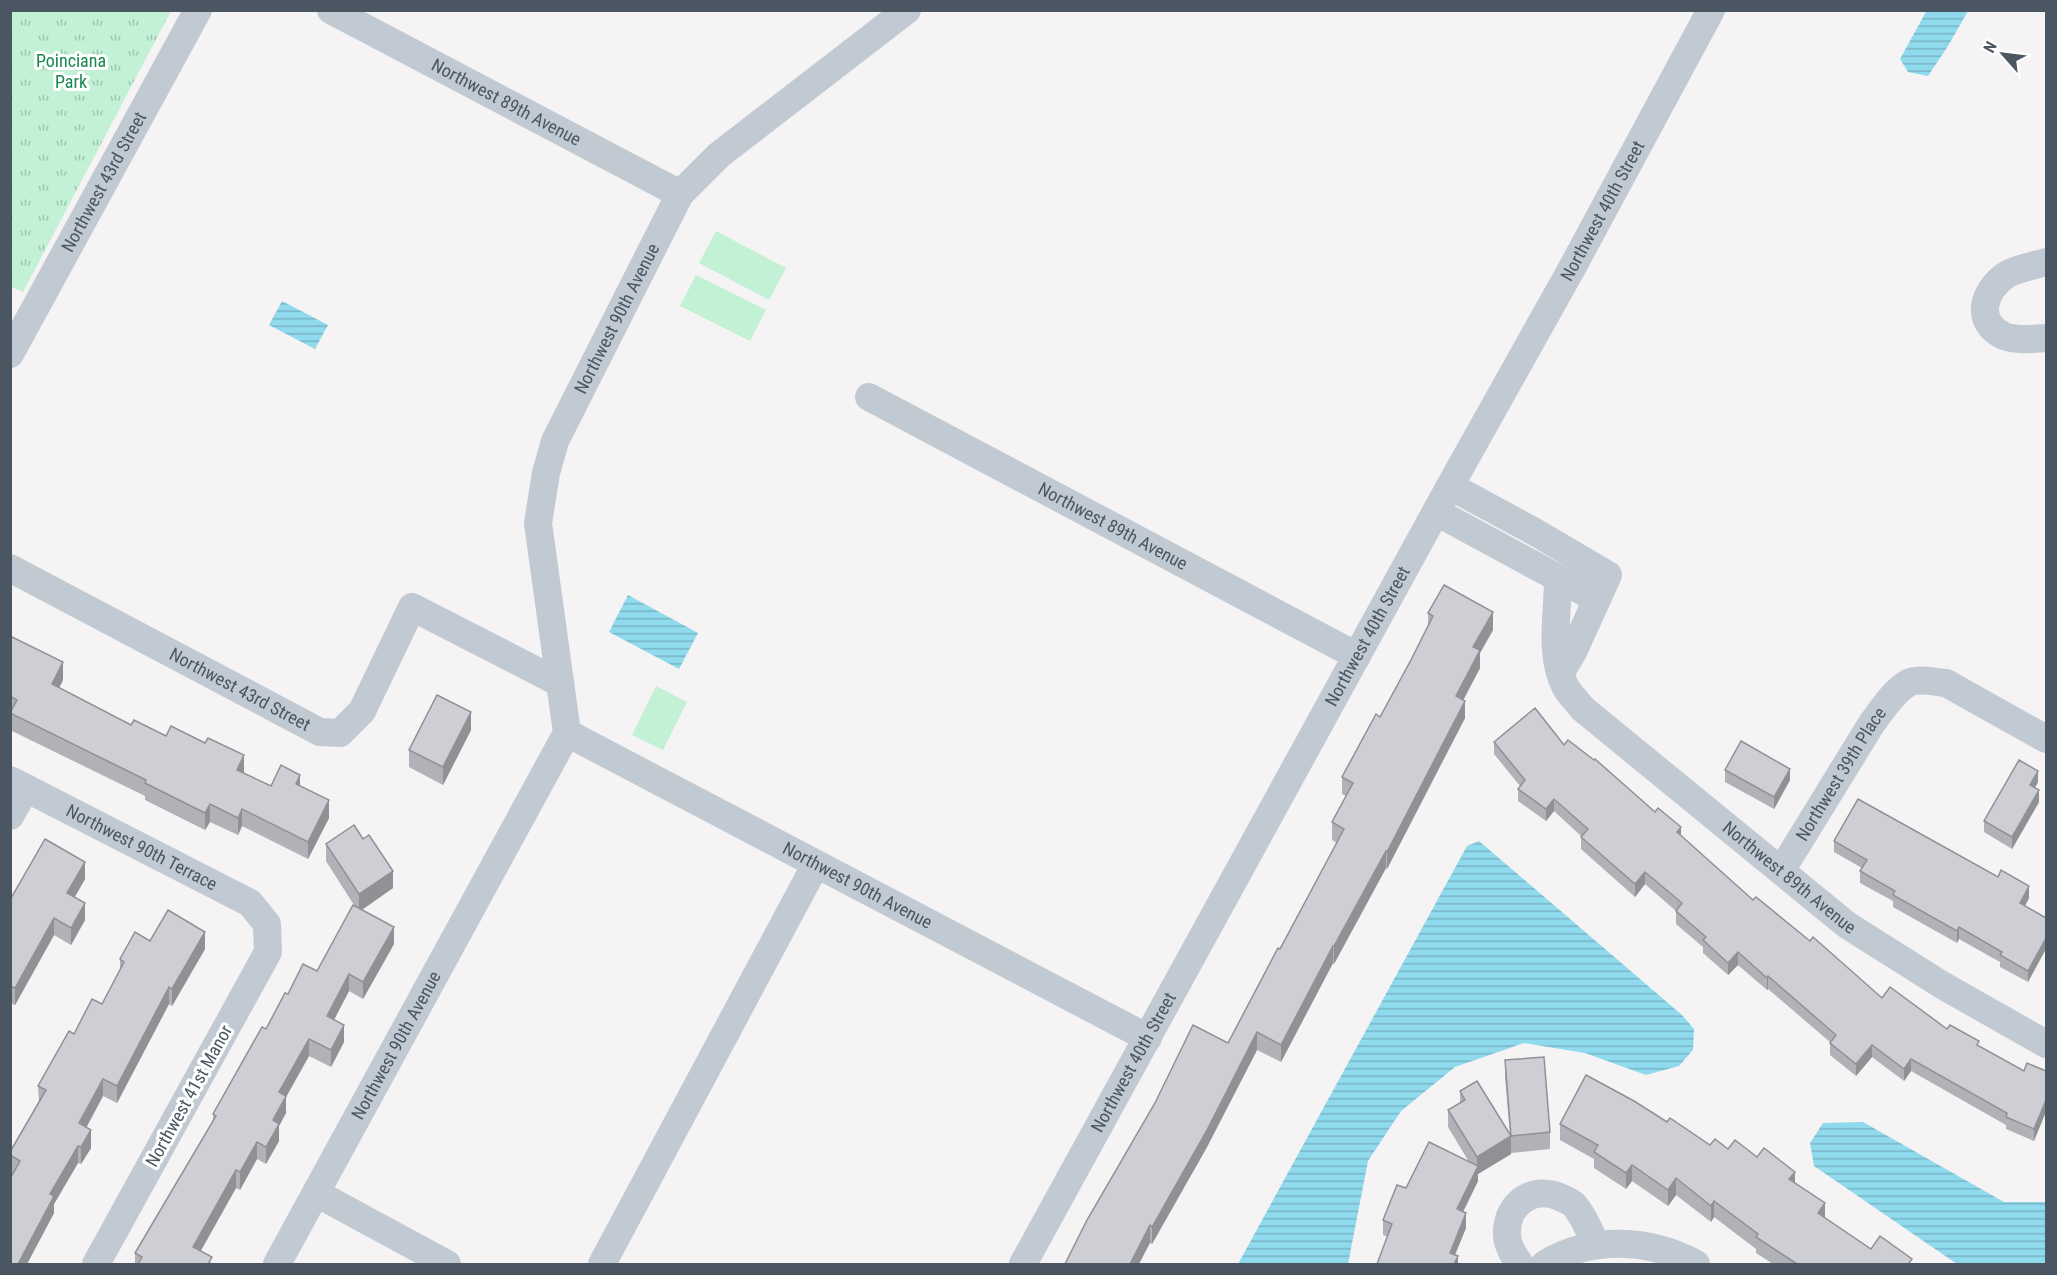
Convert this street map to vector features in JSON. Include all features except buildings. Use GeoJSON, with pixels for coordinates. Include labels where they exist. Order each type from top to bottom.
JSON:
{"type":"FeatureCollection","features":[{"type":"Feature","properties":{"kind":"street","name":"Northwest 43rd Street"},"geometry":{"type":"LineString","coordinates":[[10,354],[198,10]]}},
{"type":"Feature","properties":{"kind":"street","name":"Northwest 89th Avenue"},"geometry":{"type":"LineString","coordinates":[[331,10],[680,194]]}},
{"type":"Feature","properties":{"kind":"street","name":"Northwest 90th Avenue"},"geometry":{"type":"LineString","coordinates":[[277,1264],[567,733],[538,523],[546,473],[555,441],[680,194],[719,155],[907,10]]}},
{"type":"Feature","properties":{"kind":"street","name":"Northwest 40th Street"},"geometry":{"type":"LineString","coordinates":[[1023,1264],[1572,268],[1705,13]]}},
{"type":"Feature","properties":{"kind":"street"},"geometry":{"type":"LineString","coordinates":[[2046,262],[2008,274],[1993,286],[1985,299],[1986,315],[1993,328],[2004,336],[2019,339],[2046,338]]}},
{"type":"Feature","properties":{"kind":"street","name":"Northwest 89th Avenue"},"geometry":{"type":"LineString","coordinates":[[869,397],[1357,656]]}},
{"type":"Feature","properties":{"kind":"street"},"geometry":{"type":"LineString","coordinates":[[1450,486],[1608,575],[1573,652],[1561,672]]}},
{"type":"Feature","properties":{"kind":"street"},"geometry":{"type":"LineString","coordinates":[[1436,512],[1597,599]]}},
{"type":"Feature","properties":{"kind":"street","name":"Northwest 43rd Street"},"geometry":{"type":"LineString","coordinates":[[10,568],[320,732],[340,733],[362,711],[412,607],[560,683]]}},
{"type":"Feature","properties":{"kind":"street","name":"Northwest 89th Avenue"},"geometry":{"type":"LineString","coordinates":[[1558,579],[1555,634],[1561,672],[1566,686],[1582,709],[1847,925],[1942,985],[2046,1044]]}},
{"type":"Feature","properties":{"kind":"street","name":"Northwest 39th Place"},"geometry":{"type":"LineString","coordinates":[[1781,871],[1872,723],[1889,700],[1909,682],[1946,683],[2046,739]]}},
{"type":"Feature","properties":{"kind":"street","name":"Northwest 90th Avenue"},"geometry":{"type":"LineString","coordinates":[[567,733],[1148,1038]]}},
{"type":"Feature","properties":{"kind":"street"},"geometry":{"type":"LineString","coordinates":[[10,816],[18,784]]}},
{"type":"Feature","properties":{"kind":"street","name":"Northwest 90th Terrace"},"geometry":{"type":"LineString","coordinates":[[18,784],[250,903],[267,924]]}},
{"type":"Feature","properties":{"kind":"street"},"geometry":{"type":"LineString","coordinates":[[602,1264],[816,864]]}},
{"type":"Feature","properties":{"kind":"street","name":"Northwest 41st Manor"},"geometry":{"type":"LineString","coordinates":[[96,1264],[268,952],[267,924]]}},
{"type":"Feature","properties":{"kind":"street"},"geometry":{"type":"LineString","coordinates":[[316,1193],[447,1264]]}},
{"type":"Feature","properties":{"kind":"street"},"geometry":{"type":"LineString","coordinates":[[1520,1264],[1511,1251],[1507,1232],[1510,1217],[1518,1202],[1535,1193],[1554,1194],[1573,1203],[1596,1245]]}},
{"type":"Feature","properties":{"kind":"street"},"geometry":{"type":"LineString","coordinates":[[1545,1264],[1581,1249],[1605,1243],[1656,1248],[1696,1264]]}},
{"type":"Feature","properties":{"kind":"green space","name":"Poinciana Park"},"geometry":{"type":"Polygon","coordinates":[[[10,11],[171,11],[23,292],[10,286],[10,11]]]}},
{"type":"Feature","properties":{"kind":"green space"},"geometry":{"type":"Polygon","coordinates":[[[716,231],[786,268],[769,300],[699,263],[716,231]]]}},
{"type":"Feature","properties":{"kind":"green space"},"geometry":{"type":"Polygon","coordinates":[[[696,275],[766,310],[750,341],[680,306],[696,275]]]}},
{"type":"Feature","properties":{"kind":"green space"},"geometry":{"type":"Polygon","coordinates":[[[656,686],[687,702],[663,750],[632,735],[656,686]]]}},
{"type":"Feature","properties":{"kind":"water"},"geometry":{"type":"Polygon","coordinates":[[[1927,10],[1968,11],[1928,76],[1908,72],[1900,59],[1927,10]]]}},
{"type":"Feature","properties":{"kind":"water"},"geometry":{"type":"Polygon","coordinates":[[[282,301],[328,325],[315,349],[269,325],[282,301]]]}},
{"type":"Feature","properties":{"kind":"water"},"geometry":{"type":"Polygon","coordinates":[[[628,595],[698,633],[679,669],[609,632],[628,595]]]}},
{"type":"Feature","properties":{"kind":"water"},"geometry":{"type":"Polygon","coordinates":[[[1479,841],[1682,1015],[1694,1029],[1693,1050],[1679,1066],[1646,1075],[1585,1053],[1524,1043],[1455,1067],[1401,1111],[1368,1161],[1348,1264],[1238,1264],[1467,846],[1479,841]]]}},
{"type":"Feature","properties":{"kind":"water"},"geometry":{"type":"Polygon","coordinates":[[[1863,1122],[2004,1202],[2046,1202],[2046,1264],[1957,1264],[1814,1166],[1810,1143],[1823,1123],[1863,1122]]]}}]}
